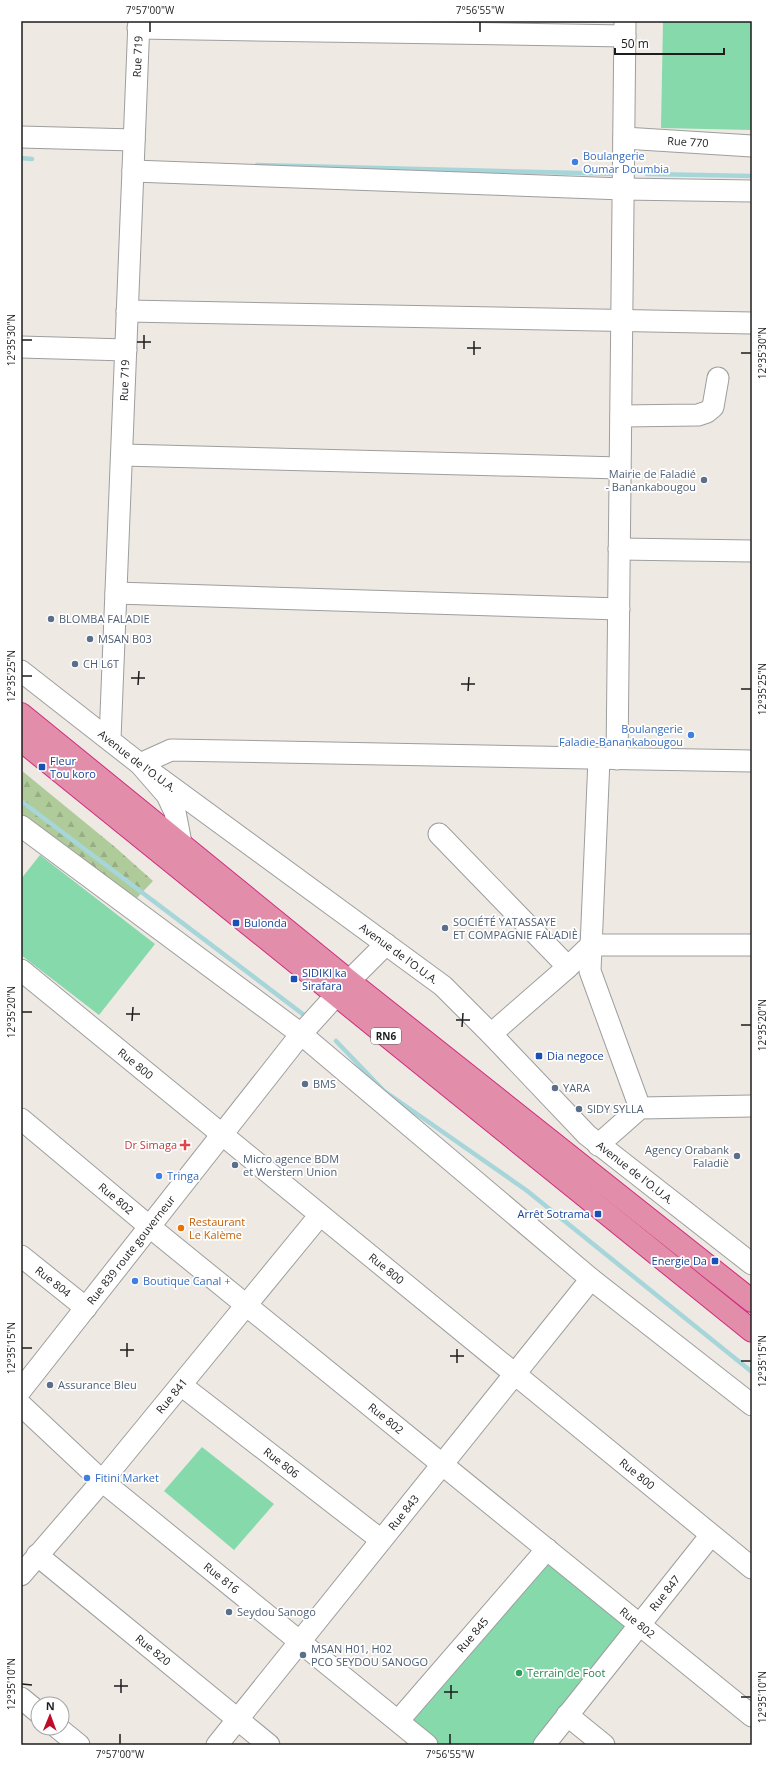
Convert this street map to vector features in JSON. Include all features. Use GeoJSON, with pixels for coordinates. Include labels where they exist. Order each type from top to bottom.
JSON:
{"type":"FeatureCollection","features":[{"type":"Feature","properties":{"kind":"highway","name":"RN6"},"geometry":{"type":"LineString","coordinates":[[21,714],[181,843],[342,988],[752,1330]]}},
{"type":"Feature","properties":{"kind":"highway","name":"RN6"},"geometry":{"type":"LineString","coordinates":[[21,740],[167,856],[752,1301]]}},
{"type":"Feature","properties":{"kind":"street"},"geometry":{"type":"LineString","coordinates":[[139,24],[625,29],[619,609],[590,971],[640,1108]]}},
{"type":"Feature","properties":{"kind":"street","name":"Rue 719"},"geometry":{"type":"LineString","coordinates":[[110,739],[139,24]]}},
{"type":"Feature","properties":{"kind":"street"},"geometry":{"type":"LineString","coordinates":[[21,137],[134,140]]}},
{"type":"Feature","properties":{"kind":"street","name":"Rue 770"},"geometry":{"type":"LineString","coordinates":[[624,138],[752,146]]}},
{"type":"Feature","properties":{"kind":"street"},"geometry":{"type":"LineString","coordinates":[[133,171],[623,189],[752,191]]}},
{"type":"Feature","properties":{"kind":"street"},"geometry":{"type":"LineString","coordinates":[[127,311],[752,323]]}},
{"type":"Feature","properties":{"kind":"street"},"geometry":{"type":"LineString","coordinates":[[21,346],[126,350]]}},
{"type":"Feature","properties":{"kind":"street"},"geometry":{"type":"LineString","coordinates":[[621,416],[698,415],[707,412],[713,407],[718,378]]}},
{"type":"Feature","properties":{"kind":"street"},"geometry":{"type":"LineString","coordinates":[[122,455],[620,468]]}},
{"type":"Feature","properties":{"kind":"street"},"geometry":{"type":"LineString","coordinates":[[619,549],[752,551]]}},
{"type":"Feature","properties":{"kind":"street"},"geometry":{"type":"LineString","coordinates":[[116,593],[619,609]]}},
{"type":"Feature","properties":{"kind":"street","name":"Avenue de l'O.U.A."},"geometry":{"type":"LineString","coordinates":[[21,670],[140,764],[443,986],[491,1034],[564,1113],[598,1145],[752,1264]]}},
{"type":"Feature","properties":{"kind":"street"},"geometry":{"type":"LineString","coordinates":[[181,843],[175,812],[167,795],[140,764],[171,750],[752,762]]}},
{"type":"Feature","properties":{"kind":"street"},"geometry":{"type":"LineString","coordinates":[[24,834],[301,1034],[591,1279],[752,1405]]}},
{"type":"Feature","properties":{"kind":"street"},"geometry":{"type":"LineString","coordinates":[[439,834],[568,967]]}},
{"type":"Feature","properties":{"kind":"street","name":"Rue 839 route gouverneur"},"geometry":{"type":"LineString","coordinates":[[21,1390],[301,1034],[342,988],[386,944]]}},
{"type":"Feature","properties":{"kind":"street"},"geometry":{"type":"LineString","coordinates":[[491,1034],[591,945],[752,944]]}},
{"type":"Feature","properties":{"kind":"street","name":"Rue 800"},"geometry":{"type":"LineString","coordinates":[[21,970],[752,1568]]}},
{"type":"Feature","properties":{"kind":"street"},"geometry":{"type":"LineString","coordinates":[[598,1145],[640,1108],[752,1106]]}},
{"type":"Feature","properties":{"kind":"street","name":"Rue 802"},"geometry":{"type":"LineString","coordinates":[[21,1119],[150,1227],[752,1716]]}},
{"type":"Feature","properties":{"kind":"street","name":"Rue 841"},"geometry":{"type":"LineString","coordinates":[[21,1575],[182,1385],[320,1215]]}},
{"type":"Feature","properties":{"kind":"street","name":"Rue 804"},"geometry":{"type":"LineString","coordinates":[[21,1256],[86,1308]]}},
{"type":"Feature","properties":{"kind":"street","name":"Rue 843"},"geometry":{"type":"LineString","coordinates":[[217,1745],[591,1279]]}},
{"type":"Feature","properties":{"kind":"street","name":"Rue 806"},"geometry":{"type":"LineString","coordinates":[[182,1385],[381,1540]]}},
{"type":"Feature","properties":{"kind":"street","name":"Rue 816"},"geometry":{"type":"LineString","coordinates":[[21,1405],[102,1481],[427,1745]]}},
{"type":"Feature","properties":{"kind":"street","name":"Rue 847"},"geometry":{"type":"LineString","coordinates":[[544,1745],[711,1535]]}},
{"type":"Feature","properties":{"kind":"street","name":"Rue 845"},"geometry":{"type":"LineString","coordinates":[[398,1721],[547,1549]]}},
{"type":"Feature","properties":{"kind":"street","name":"Rue 820"},"geometry":{"type":"LineString","coordinates":[[37,1555],[268,1745]]}},
{"type":"Feature","properties":{"kind":"street"},"geometry":{"type":"LineString","coordinates":[[21,1698],[30,1705]]}},
{"type":"Feature","properties":{"kind":"street"},"geometry":{"type":"LineString","coordinates":[[567,1715],[604,1745]]}},
{"type":"Feature","properties":{"kind":"street"},"geometry":{"type":"LineString","coordinates":[[68,1736],[79,1745]]}},
{"type":"Feature","properties":{"kind":"green space"},"geometry":{"type":"Polygon","coordinates":[[[663,21],[752,21],[752,130],[661,128],[663,21]]]}},
{"type":"Feature","properties":{"kind":"green space"},"geometry":{"type":"Polygon","coordinates":[[[21,770],[115,847],[153,881],[134,901],[21,813],[21,770]]]}},
{"type":"Feature","properties":{"kind":"green space"},"geometry":{"type":"Polygon","coordinates":[[[40,855],[155,944],[99,1015],[21,955],[21,879],[40,855]]]}},
{"type":"Feature","properties":{"kind":"green space"},"geometry":{"type":"Polygon","coordinates":[[[202,1447],[274,1504],[234,1550],[164,1491],[202,1447]]]}},
{"type":"Feature","properties":{"kind":"green space","name":"Terrain de Foot"},"geometry":{"type":"Polygon","coordinates":[[[547,1557],[631,1625],[536,1745],[436,1745],[404,1721],[547,1557]]]}},
{"type":"Feature","properties":{"kind":"waterway"},"geometry":{"type":"LineString","coordinates":[[21,158],[32,159]]}},
{"type":"Feature","properties":{"kind":"waterway"},"geometry":{"type":"LineString","coordinates":[[257,165],[618,174]]}},
{"type":"Feature","properties":{"kind":"waterway"},"geometry":{"type":"LineString","coordinates":[[647,174],[752,176]]}},
{"type":"Feature","properties":{"kind":"waterway"},"geometry":{"type":"LineString","coordinates":[[21,801],[308,1018]]}},
{"type":"Feature","properties":{"kind":"waterway"},"geometry":{"type":"LineString","coordinates":[[336,1041],[384,1091],[526,1190],[752,1372]]}},
{"type":"Feature","properties":{"kind":"place","name":"Boulangerie Oumar Doumbia"},"geometry":{"type":"Point","coordinates":[575,162]}},
{"type":"Feature","properties":{"kind":"place","name":"Mairie de Faladié - Banankabougou"},"geometry":{"type":"Point","coordinates":[704,480]}},
{"type":"Feature","properties":{"kind":"place","name":"BLOMBA FALADIE"},"geometry":{"type":"Point","coordinates":[51,619]}},
{"type":"Feature","properties":{"kind":"place","name":"MSAN B03"},"geometry":{"type":"Point","coordinates":[90,639]}},
{"type":"Feature","properties":{"kind":"place","name":"CH L6T"},"geometry":{"type":"Point","coordinates":[75,664]}},
{"type":"Feature","properties":{"kind":"place","name":"Boulangerie Faladie-Banankabougou"},"geometry":{"type":"Point","coordinates":[691,735]}},
{"type":"Feature","properties":{"kind":"place","name":"Fleur Tou koro"},"geometry":{"type":"Point","coordinates":[42,767]}},
{"type":"Feature","properties":{"kind":"place","name":"Bulonda"},"geometry":{"type":"Point","coordinates":[236,923]}},
{"type":"Feature","properties":{"kind":"place","name":"SOCIÉTÉ YATASSAYE ET COMPAGNIE FALADIÈ"},"geometry":{"type":"Point","coordinates":[445,928]}},
{"type":"Feature","properties":{"kind":"place","name":"SIDIKI ka Sirafara"},"geometry":{"type":"Point","coordinates":[294,979]}},
{"type":"Feature","properties":{"kind":"place","name":"Dia negoce"},"geometry":{"type":"Point","coordinates":[539,1056]}},
{"type":"Feature","properties":{"kind":"place","name":"BMS"},"geometry":{"type":"Point","coordinates":[305,1084]}},
{"type":"Feature","properties":{"kind":"place","name":"YARA"},"geometry":{"type":"Point","coordinates":[555,1088]}},
{"type":"Feature","properties":{"kind":"place","name":"SIDY SYLLA"},"geometry":{"type":"Point","coordinates":[579,1109]}},
{"type":"Feature","properties":{"kind":"place","name":"Dr Simaga"},"geometry":{"type":"Point","coordinates":[185,1145]}},
{"type":"Feature","properties":{"kind":"place","name":"Agency Orabank Faladiè"},"geometry":{"type":"Point","coordinates":[737,1156]}},
{"type":"Feature","properties":{"kind":"place","name":"Micro agence BDM et Werstern Union"},"geometry":{"type":"Point","coordinates":[235,1165]}},
{"type":"Feature","properties":{"kind":"place","name":"Tringa"},"geometry":{"type":"Point","coordinates":[159,1176]}},
{"type":"Feature","properties":{"kind":"place","name":"Arrêt Sotrama"},"geometry":{"type":"Point","coordinates":[598,1214]}},
{"type":"Feature","properties":{"kind":"place","name":"Restaurant Le Kalème"},"geometry":{"type":"Point","coordinates":[181,1228]}},
{"type":"Feature","properties":{"kind":"place","name":"Energie Da"},"geometry":{"type":"Point","coordinates":[715,1261]}},
{"type":"Feature","properties":{"kind":"place","name":"Boutique Canal +"},"geometry":{"type":"Point","coordinates":[135,1281]}},
{"type":"Feature","properties":{"kind":"place","name":"Assurance Bleu"},"geometry":{"type":"Point","coordinates":[50,1385]}},
{"type":"Feature","properties":{"kind":"place","name":"Fitini Market"},"geometry":{"type":"Point","coordinates":[87,1478]}},
{"type":"Feature","properties":{"kind":"place","name":"Seydou Sanogo"},"geometry":{"type":"Point","coordinates":[229,1612]}},
{"type":"Feature","properties":{"kind":"place","name":"MSAN H01, H02 PCO SEYDOU SANOGO"},"geometry":{"type":"Point","coordinates":[303,1655]}},
{"type":"Feature","properties":{"kind":"place","name":"Terrain de Foot"},"geometry":{"type":"Point","coordinates":[519,1673]}}]}
